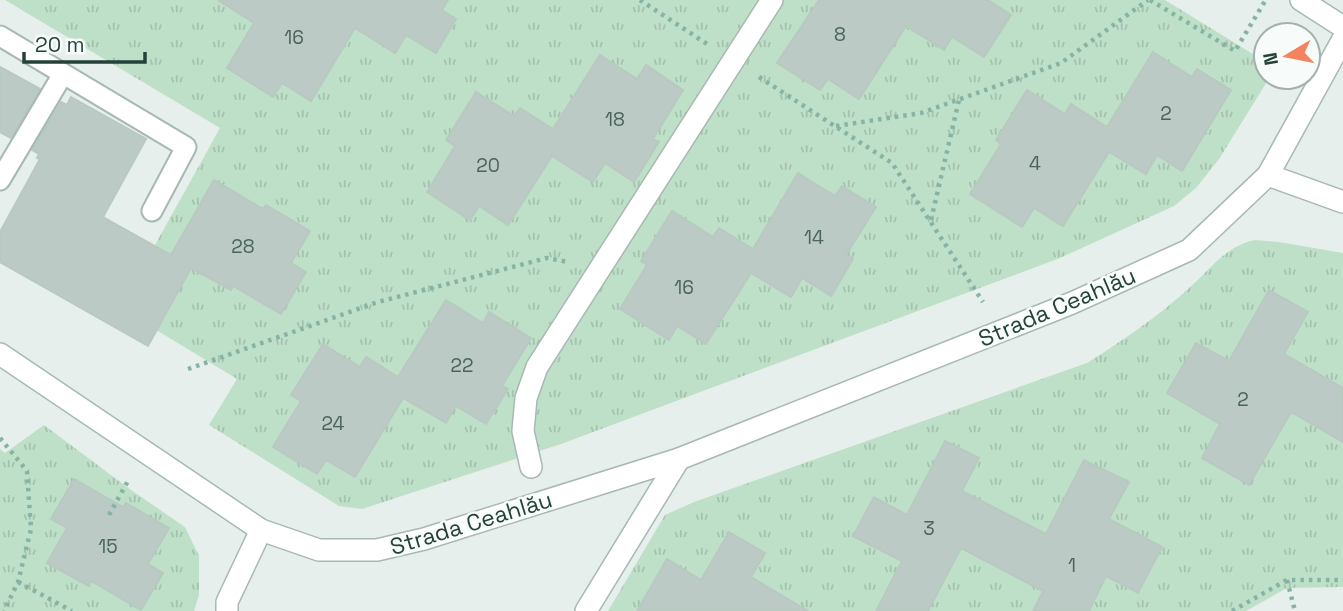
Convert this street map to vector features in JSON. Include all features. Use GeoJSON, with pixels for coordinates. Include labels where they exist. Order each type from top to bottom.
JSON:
{"type":"FeatureCollection","features":[{"type":"Feature","properties":{"kind":"street","name":"Strada Ceahlău"},"geometry":{"type":"LineString","coordinates":[[531,467],[523,431],[526,398],[537,367],[772,0]]}},
{"type":"Feature","properties":{"kind":"street"},"geometry":{"type":"LineString","coordinates":[[1301,0],[1343,27]]}},
{"type":"Feature","properties":{"kind":"street","name":"Strada Ceahlău"},"geometry":{"type":"LineString","coordinates":[[0,354],[261,530],[319,551],[377,551],[424,540],[679,459],[1072,303],[1189,250],[1268,175],[1343,39]]}},
{"type":"Feature","properties":{"kind":"street"},"geometry":{"type":"LineString","coordinates":[[1268,175],[1343,202]]}},
{"type":"Feature","properties":{"kind":"street"},"geometry":{"type":"LineString","coordinates":[[586,611],[679,459]]}},
{"type":"Feature","properties":{"kind":"street"},"geometry":{"type":"LineString","coordinates":[[227,611],[227,602],[261,530]]}},
{"type":"Feature","properties":{"kind":"lane"},"geometry":{"type":"LineString","coordinates":[[0,36],[187,147],[152,211]]}},
{"type":"Feature","properties":{"kind":"lane"},"geometry":{"type":"LineString","coordinates":[[0,180],[63,74]]}},
{"type":"Feature","properties":{"kind":"path"},"geometry":{"type":"LineString","coordinates":[[639,0],[892,163],[983,302]]}},
{"type":"Feature","properties":{"kind":"path"},"geometry":{"type":"LineString","coordinates":[[835,126],[921,113],[1061,63],[1149,0],[1235,51],[1265,1]]}},
{"type":"Feature","properties":{"kind":"path"},"geometry":{"type":"LineString","coordinates":[[930,222],[960,99]]}},
{"type":"Feature","properties":{"kind":"path"},"geometry":{"type":"LineString","coordinates":[[187,369],[378,302],[547,258],[600,268]]}},
{"type":"Feature","properties":{"kind":"path"},"geometry":{"type":"LineString","coordinates":[[0,438],[27,471],[31,529],[18,582],[4,611]]}},
{"type":"Feature","properties":{"kind":"path"},"geometry":{"type":"LineString","coordinates":[[109,515],[133,471]]}},
{"type":"Feature","properties":{"kind":"path"},"geometry":{"type":"LineString","coordinates":[[1287,580],[1295,611]]}},
{"type":"Feature","properties":{"kind":"path"},"geometry":{"type":"LineString","coordinates":[[1232,611],[1287,580],[1343,580]]}},
{"type":"Feature","properties":{"kind":"path"},"geometry":{"type":"LineString","coordinates":[[18,582],[72,611]]}},
{"type":"Feature","properties":{"kind":"green space"},"geometry":{"type":"Polygon","coordinates":[[[5,0],[1165,0],[1252,53],[1252,91],[1261,91],[1219,159],[1196,188],[1174,206],[1060,258],[561,444],[362,509],[339,506],[209,425],[237,379],[120,308],[220,128],[5,0]]]}},
{"type":"Feature","properties":{"kind":"green space"},"geometry":{"type":"Polygon","coordinates":[[[1255,240],[1343,253],[1343,587],[1287,588],[1246,611],[608,611],[665,515],[694,502],[1087,363],[1163,310],[1226,253],[1255,240]]]}},
{"type":"Feature","properties":{"kind":"green space"},"geometry":{"type":"Polygon","coordinates":[[[44,425],[185,527],[199,556],[199,595],[194,611],[0,611],[0,449],[5,453],[44,425]]]}},
{"type":"Feature","properties":{"kind":"building"},"geometry":{"type":"Polygon","coordinates":[[[218,0],[448,0],[442,10],[456,19],[436,53],[406,35],[395,53],[355,28],[311,101],[282,83],[273,97],[227,68],[254,23],[218,0]]]}},
{"type":"Feature","properties":{"kind":"building"},"geometry":{"type":"Polygon","coordinates":[[[819,0],[988,0],[1011,15],[984,57],[952,37],[944,50],[906,26],[859,99],[828,79],[820,90],[777,63],[819,0]]]}},
{"type":"Feature","properties":{"kind":"building"},"geometry":{"type":"Polygon","coordinates":[[[1153,52],[1192,77],[1197,69],[1231,90],[1182,171],[1157,155],[1146,174],[1109,152],[1063,226],[1034,208],[1022,227],[970,194],[1001,144],[996,140],[1027,90],[1065,114],[1071,104],[1107,127],[1153,52]]]}},
{"type":"Feature","properties":{"kind":"building"},"geometry":{"type":"Polygon","coordinates":[[[600,55],[637,79],[646,65],[683,90],[653,139],[659,142],[634,182],[605,163],[593,182],[552,156],[508,225],[479,206],[470,220],[427,192],[455,146],[446,140],[476,92],[514,116],[520,108],[553,129],[600,55]]]}},
{"type":"Feature","properties":{"kind":"building"},"geometry":{"type":"Polygon","coordinates":[[[0,67],[40,89],[11,138],[0,132],[0,67]]]}},
{"type":"Feature","properties":{"kind":"building"},"geometry":{"type":"Polygon","coordinates":[[[71,97],[146,139],[103,217],[171,255],[214,180],[263,209],[266,205],[310,231],[291,263],[306,272],[281,314],[233,286],[231,290],[191,268],[148,346],[0,262],[0,232],[40,159],[37,158],[39,154],[32,150],[61,102],[67,105],[71,97]]]}},
{"type":"Feature","properties":{"kind":"building"},"geometry":{"type":"Polygon","coordinates":[[[798,173],[835,196],[842,186],[876,207],[846,255],[853,259],[831,296],[802,278],[791,297],[751,273],[706,344],[677,326],[669,340],[620,309],[647,265],[641,261],[672,211],[713,237],[719,228],[753,249],[798,173]]]}},
{"type":"Feature","properties":{"kind":"building"},"geometry":{"type":"Polygon","coordinates":[[[1269,290],[1308,312],[1284,354],[1343,388],[1343,442],[1291,412],[1249,485],[1202,458],[1220,424],[1167,393],[1196,343],[1229,361],[1269,290]]]}},
{"type":"Feature","properties":{"kind":"building"},"geometry":{"type":"Polygon","coordinates":[[[446,300],[483,323],[489,312],[531,338],[502,386],[508,389],[486,424],[456,406],[446,423],[403,398],[355,477],[326,460],[317,474],[273,447],[301,401],[291,395],[323,344],[360,367],[366,357],[398,377],[446,300]]]}},
{"type":"Feature","properties":{"kind":"building"},"geometry":{"type":"Polygon","coordinates":[[[945,441],[979,458],[962,491],[1046,534],[1084,460],[1129,482],[1109,519],[1162,547],[1138,593],[1106,576],[1089,611],[1033,611],[1043,591],[961,548],[928,611],[876,611],[902,561],[853,536],[874,497],[907,515],[945,441]]]}},
{"type":"Feature","properties":{"kind":"building"},"geometry":{"type":"Polygon","coordinates":[[[74,479],[123,507],[126,503],[169,528],[148,564],[163,573],[141,610],[91,581],[89,586],[47,563],[67,528],[51,519],[74,479]]]}},
{"type":"Feature","properties":{"kind":"building"},"geometry":{"type":"Polygon","coordinates":[[[729,532],[765,553],[751,577],[808,611],[637,611],[667,559],[701,580],[729,532]]]}}]}
